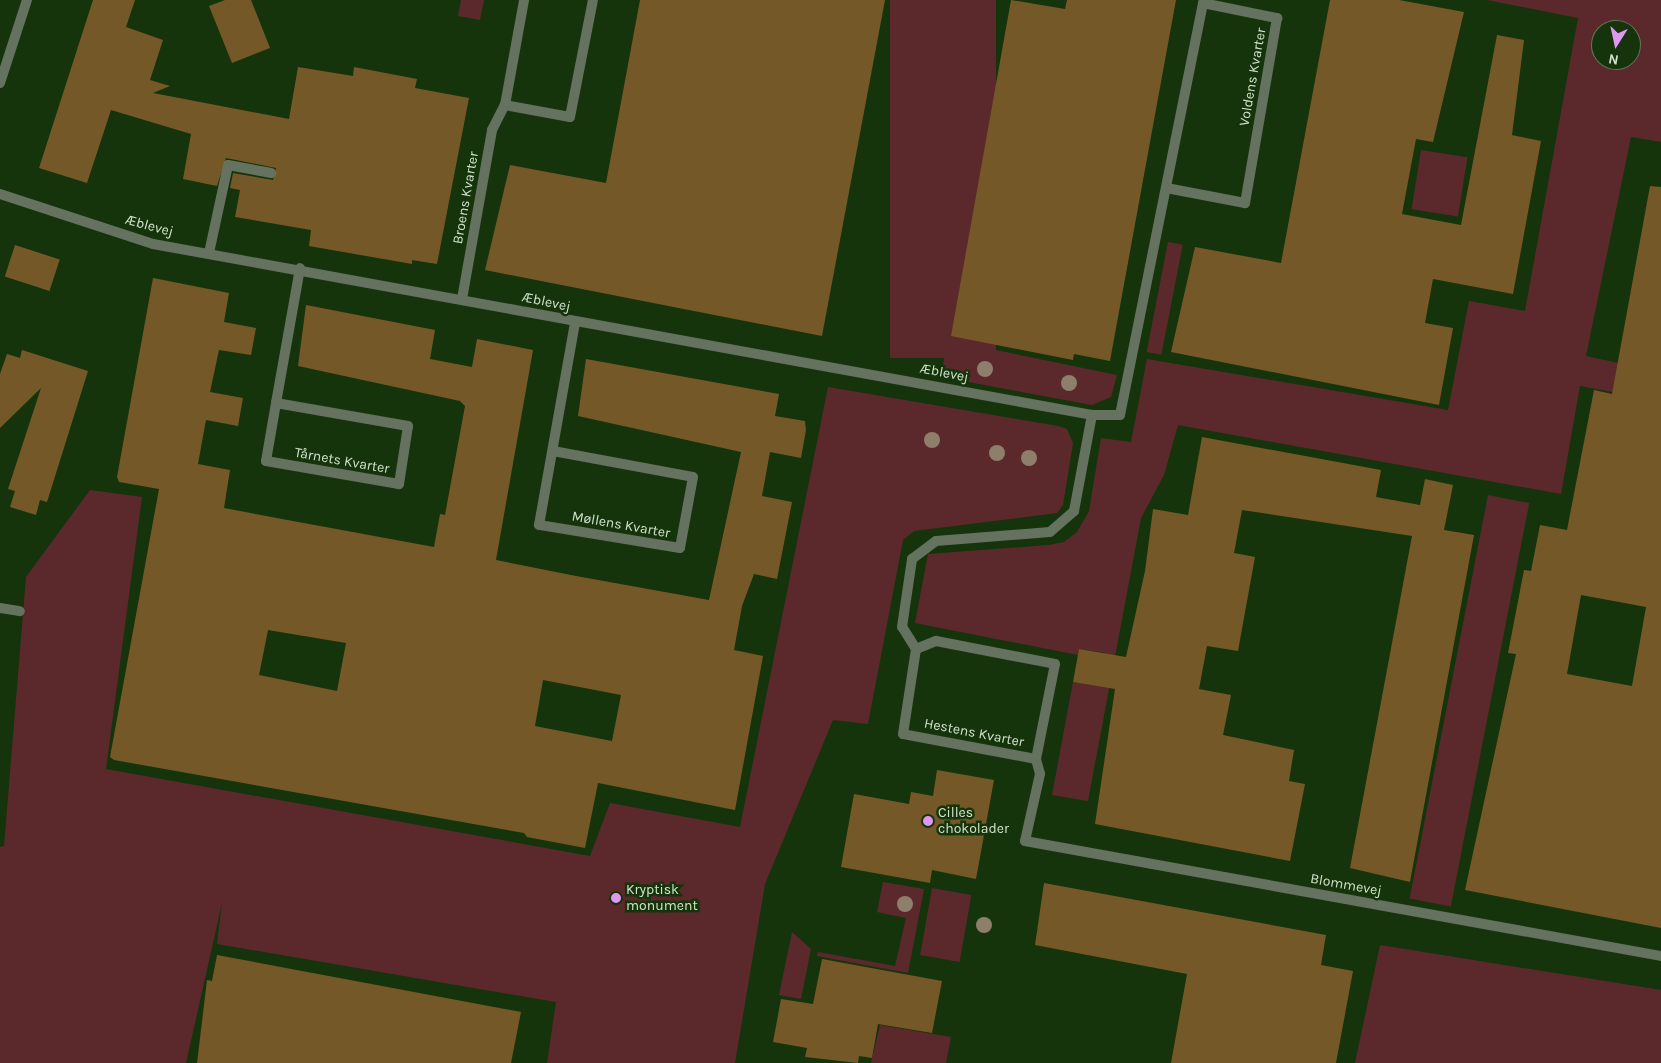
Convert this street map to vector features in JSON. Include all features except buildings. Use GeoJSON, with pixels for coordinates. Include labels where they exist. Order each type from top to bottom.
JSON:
{"type":"FeatureCollection","features":[{"type":"Feature","properties":{"kind":"street"},"geometry":{"type":"LineString","coordinates":[[0,83],[27,0]]}},
{"type":"Feature","properties":{"kind":"street","name":"Broens Kvarter"},"geometry":{"type":"LineString","coordinates":[[462,299],[492,130],[504,105],[524,0]]}},
{"type":"Feature","properties":{"kind":"street"},"geometry":{"type":"LineString","coordinates":[[504,105],[570,117],[593,0]]}},
{"type":"Feature","properties":{"kind":"street","name":"Voldens Kvarter"},"geometry":{"type":"LineString","coordinates":[[1092,415],[1120,415],[1203,3],[1277,18],[1245,203],[1166,188]]}},
{"type":"Feature","properties":{"kind":"street"},"geometry":{"type":"LineString","coordinates":[[209,253],[228,164],[271,174]]}},
{"type":"Feature","properties":{"kind":"street","name":"Æblevej"},"geometry":{"type":"LineString","coordinates":[[0,194],[153,244],[300,268],[575,322],[830,366],[1092,415]]}},
{"type":"Feature","properties":{"kind":"street","name":"Tårnets Kvarter"},"geometry":{"type":"LineString","coordinates":[[276,403],[408,426],[399,484],[266,461],[276,403],[300,268]]}},
{"type":"Feature","properties":{"kind":"street","name":"Møllens Kvarter"},"geometry":{"type":"LineString","coordinates":[[553,451],[693,477],[680,548],[539,525],[575,322]]}},
{"type":"Feature","properties":{"kind":"street"},"geometry":{"type":"LineString","coordinates":[[916,649],[902,627],[912,558],[936,541],[1050,532],[1074,511],[1092,415]]}},
{"type":"Feature","properties":{"kind":"street"},"geometry":{"type":"LineString","coordinates":[[0,608],[20,611]]}},
{"type":"Feature","properties":{"kind":"street","name":"Hestens Kvarter"},"geometry":{"type":"LineString","coordinates":[[936,641],[1055,664],[1036,759],[904,734],[916,649],[936,641]]}},
{"type":"Feature","properties":{"kind":"street","name":"Blommevej"},"geometry":{"type":"LineString","coordinates":[[1036,759],[1040,774],[1025,841],[1661,956]]}},
{"type":"Feature","properties":{"kind":"shaded area"},"geometry":{"type":"Polygon","coordinates":[[[461,0],[484,0],[480,20],[458,16],[461,0]]]}},
{"type":"Feature","properties":{"kind":"shaded area"},"geometry":{"type":"Polygon","coordinates":[[[890,0],[996,0],[996,358],[890,358],[890,0]]]}},
{"type":"Feature","properties":{"kind":"shaded area"},"geometry":{"type":"Polygon","coordinates":[[[1487,0],[1661,0],[1661,142],[1631,137],[1586,356],[1661,372],[1661,401],[1580,386],[1561,494],[1178,425],[1164,475],[1141,518],[1088,801],[1052,795],[1073,682],[1099,686],[1105,653],[1080,649],[1078,655],[915,623],[928,554],[1048,545],[1064,542],[1077,532],[1089,511],[1101,438],[1131,442],[1147,359],[1448,410],[1469,301],[1525,311],[1578,18],[1487,0]]]}},
{"type":"Feature","properties":{"kind":"shaded area"},"geometry":{"type":"Polygon","coordinates":[[[1421,150],[1467,157],[1458,217],[1412,209],[1421,150]]]}},
{"type":"Feature","properties":{"kind":"shaded area"},"geometry":{"type":"Polygon","coordinates":[[[1168,242],[1183,245],[1161,355],[1147,352],[1168,242]]]}},
{"type":"Feature","properties":{"kind":"shaded area"},"geometry":{"type":"Polygon","coordinates":[[[947,340],[1117,375],[1111,397],[1092,405],[941,377],[947,340]]]}},
{"type":"Feature","properties":{"kind":"shaded area"},"geometry":{"type":"Polygon","coordinates":[[[828,387],[1058,426],[1067,429],[1073,443],[1063,505],[1057,513],[914,531],[903,540],[868,724],[833,720],[765,884],[735,1063],[547,1063],[556,1002],[217,944],[222,903],[186,1063],[0,1063],[0,847],[4,846],[26,577],[90,490],[142,497],[106,769],[590,856],[610,803],[740,827],[828,387]]]}},
{"type":"Feature","properties":{"kind":"shaded area"},"geometry":{"type":"Polygon","coordinates":[[[1488,495],[1529,503],[1451,906],[1410,898],[1488,495]]]}},
{"type":"Feature","properties":{"kind":"shaded area"},"geometry":{"type":"Polygon","coordinates":[[[883,882],[924,889],[908,973],[817,956],[818,952],[895,966],[906,918],[877,912],[883,882]]]}},
{"type":"Feature","properties":{"kind":"shaded area"},"geometry":{"type":"Polygon","coordinates":[[[932,888],[971,895],[960,962],[920,955],[932,888]]]}},
{"type":"Feature","properties":{"kind":"shaded area"},"geometry":{"type":"Polygon","coordinates":[[[792,932],[811,949],[801,999],[779,995],[792,932]]]}},
{"type":"Feature","properties":{"kind":"shaded area"},"geometry":{"type":"Polygon","coordinates":[[[1380,945],[1661,990],[1661,1063],[1355,1063],[1380,945]]]}},
{"type":"Feature","properties":{"kind":"shaded area"},"geometry":{"type":"Polygon","coordinates":[[[880,1025],[951,1037],[946,1063],[871,1063],[880,1025]]]}},
{"type":"Feature","properties":{"kind":"place","name":"Cilles chokolader"},"geometry":{"type":"Point","coordinates":[928,821]}},
{"type":"Feature","properties":{"kind":"place","name":"Kryptisk monument"},"geometry":{"type":"Point","coordinates":[616,898]}}]}
